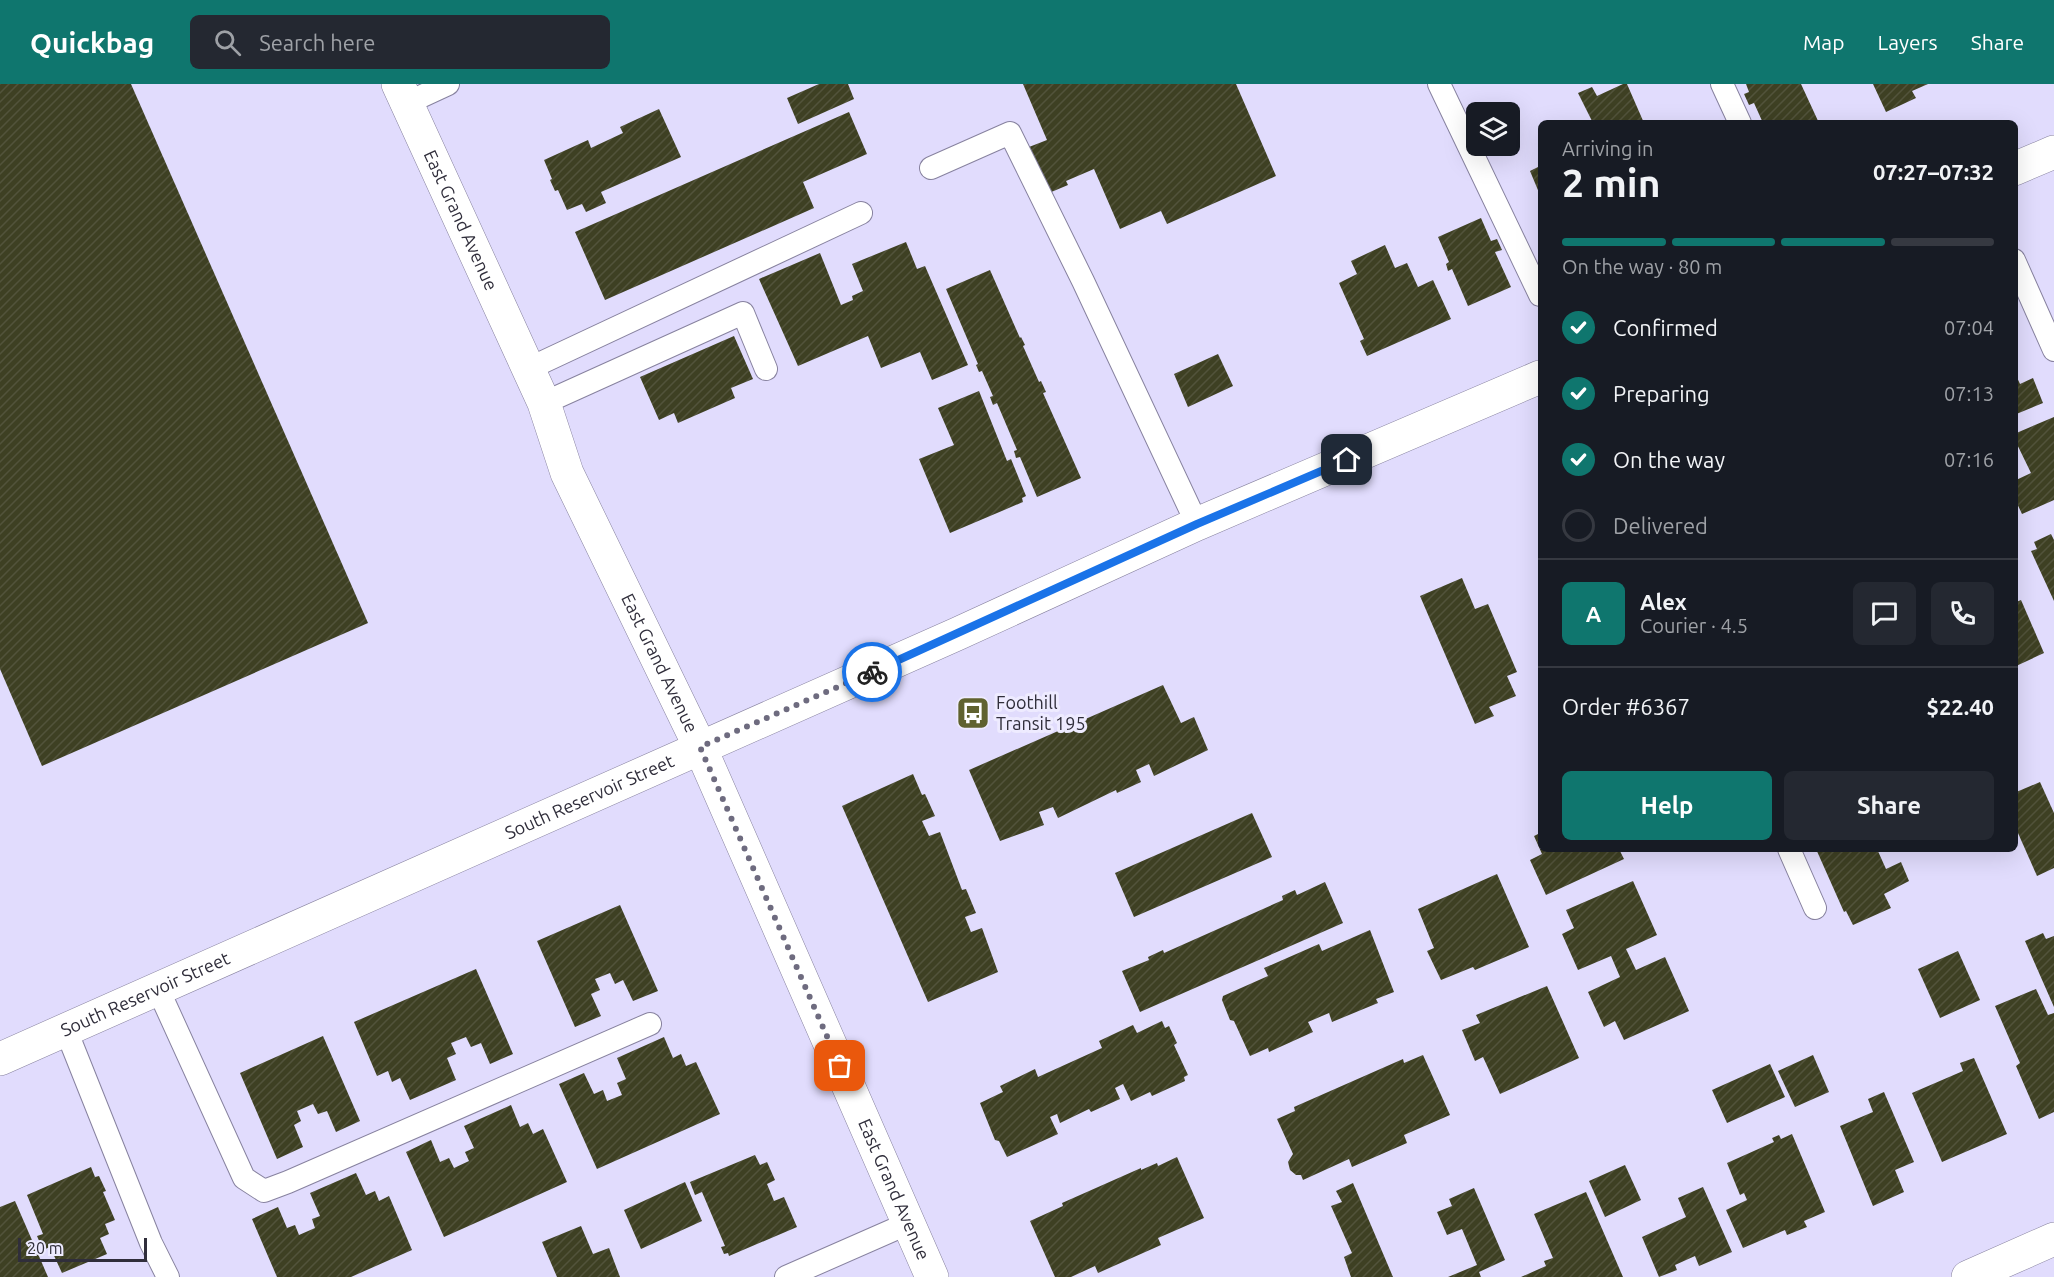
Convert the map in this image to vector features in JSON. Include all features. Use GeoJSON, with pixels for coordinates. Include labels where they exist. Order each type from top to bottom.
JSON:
{"type":"FeatureCollection","features":[{"type":"Feature","properties":{"kind":"main road","name":"East Grand Avenue"},"geometry":{"type":"LineString","coordinates":[[403,94],[544,403],[567,473],[700,747],[932,1277]]}},
{"type":"Feature","properties":{"kind":"main road"},"geometry":{"type":"LineString","coordinates":[[2018,167],[2054,152]]}},
{"type":"Feature","properties":{"kind":"main road","name":"South Reservoir Street"},"geometry":{"type":"LineString","coordinates":[[0,1059],[967,629],[1197,524],[1538,378]]}},
{"type":"Feature","properties":{"kind":"main road"},"geometry":{"type":"LineString","coordinates":[[1968,1277],[2054,1239]]}},
{"type":"Feature","properties":{"kind":"lane"},"geometry":{"type":"LineString","coordinates":[[403,94],[448,84]]}},
{"type":"Feature","properties":{"kind":"lane"},"geometry":{"type":"LineString","coordinates":[[1439,84],[1538,291]]}},
{"type":"Feature","properties":{"kind":"lane"},"geometry":{"type":"LineString","coordinates":[[1722,84],[1739,120]]}},
{"type":"Feature","properties":{"kind":"lane"},"geometry":{"type":"LineString","coordinates":[[931,168],[1010,133],[1083,281],[1197,524]]}},
{"type":"Feature","properties":{"kind":"lane"},"geometry":{"type":"LineString","coordinates":[[528,369],[861,213]]}},
{"type":"Feature","properties":{"kind":"lane"},"geometry":{"type":"LineString","coordinates":[[2018,269],[2054,350]]}},
{"type":"Feature","properties":{"kind":"lane"},"geometry":{"type":"LineString","coordinates":[[544,403],[743,313],[766,369]]}},
{"type":"Feature","properties":{"kind":"lane"},"geometry":{"type":"LineString","coordinates":[[1790,852],[1815,908]]}},
{"type":"Feature","properties":{"kind":"lane"},"geometry":{"type":"LineString","coordinates":[[158,989],[244,1178],[264,1191],[650,1024]]}},
{"type":"Feature","properties":{"kind":"lane"},"geometry":{"type":"LineString","coordinates":[[66,1030],[151,1243],[168,1277]]}},
{"type":"Feature","properties":{"kind":"lane"},"geometry":{"type":"LineString","coordinates":[[786,1277],[909,1223]]}},
{"type":"Feature","properties":{"kind":"building"},"geometry":{"type":"Polygon","coordinates":[[[0,84],[131,84],[368,623],[42,766],[0,669],[0,84]]]}},
{"type":"Feature","properties":{"kind":"building"},"geometry":{"type":"Polygon","coordinates":[[[819,84],[848,84],[854,99],[798,124],[787,98],[819,84]]]}},
{"type":"Feature","properties":{"kind":"building"},"geometry":{"type":"Polygon","coordinates":[[[1023,84],[1236,84],[1276,176],[1167,224],[1161,211],[1120,229],[1094,169],[1066,181],[1068,185],[1049,193],[1029,147],[1047,140],[1023,84]]]}},
{"type":"Feature","properties":{"kind":"building"},"geometry":{"type":"Polygon","coordinates":[[[1627,84],[1643,120],[1592,120],[1578,93],[1592,87],[1597,96],[1627,84]]]}},
{"type":"Feature","properties":{"kind":"building"},"geometry":{"type":"Polygon","coordinates":[[[1746,84],[1801,84],[1818,120],[1762,120],[1754,103],[1749,105],[1744,94],[1749,92],[1746,84]]]}},
{"type":"Feature","properties":{"kind":"building"},"geometry":{"type":"Polygon","coordinates":[[[1873,84],[1928,84],[1912,91],[1916,98],[1886,112],[1873,84]]]}},
{"type":"Feature","properties":{"kind":"building"},"geometry":{"type":"Polygon","coordinates":[[[659,109],[681,157],[601,192],[606,203],[586,212],[582,204],[567,210],[558,190],[555,191],[544,160],[588,140],[591,148],[623,133],[620,127],[659,109]]]}},
{"type":"Feature","properties":{"kind":"building"},"geometry":{"type":"Polygon","coordinates":[[[849,112],[867,154],[803,182],[814,208],[605,300],[575,232],[849,112]]]}},
{"type":"Feature","properties":{"kind":"building"},"geometry":{"type":"Polygon","coordinates":[[[1538,167],[1538,190],[1530,171],[1538,167]]]}},
{"type":"Feature","properties":{"kind":"building"},"geometry":{"type":"Polygon","coordinates":[[[1481,218],[1491,241],[1497,239],[1502,250],[1495,252],[1511,287],[1468,306],[1452,269],[1448,271],[1446,264],[1449,262],[1438,237],[1481,218]]]}},
{"type":"Feature","properties":{"kind":"building"},"geometry":{"type":"Polygon","coordinates":[[[906,242],[917,269],[925,266],[968,365],[932,380],[920,352],[881,368],[868,336],[798,366],[759,279],[820,253],[841,305],[853,300],[852,296],[863,291],[852,264],[906,242]]]}},
{"type":"Feature","properties":{"kind":"building"},"geometry":{"type":"Polygon","coordinates":[[[1385,245],[1395,268],[1407,263],[1418,287],[1433,280],[1451,319],[1367,356],[1360,341],[1364,339],[1339,283],[1357,274],[1351,261],[1385,245]]]}},
{"type":"Feature","properties":{"kind":"building"},"geometry":{"type":"Polygon","coordinates":[[[990,270],[1025,345],[1023,346],[1039,382],[1041,381],[1046,392],[1043,393],[1081,478],[1037,497],[1020,457],[1016,458],[1014,451],[1017,450],[997,403],[993,405],[990,397],[993,396],[982,371],[979,372],[976,365],[978,364],[946,289],[990,270]]]}},
{"type":"Feature","properties":{"kind":"building"},"geometry":{"type":"Polygon","coordinates":[[[734,336],[753,379],[731,388],[735,398],[678,423],[674,413],[659,420],[640,377],[734,336]]]}},
{"type":"Feature","properties":{"kind":"building"},"geometry":{"type":"Polygon","coordinates":[[[1218,354],[1233,386],[1188,407],[1174,374],[1218,354]]]}},
{"type":"Feature","properties":{"kind":"building"},"geometry":{"type":"Polygon","coordinates":[[[2033,378],[2043,403],[2018,413],[2018,380],[2020,384],[2033,378]]]}},
{"type":"Feature","properties":{"kind":"building"},"geometry":{"type":"Polygon","coordinates":[[[979,391],[1007,461],[1011,459],[1026,496],[1022,498],[1023,502],[950,533],[919,459],[954,445],[938,408],[979,391]]]}},
{"type":"Feature","properties":{"kind":"building"},"geometry":{"type":"Polygon","coordinates":[[[2054,417],[2054,500],[2022,514],[2018,506],[2018,479],[2031,473],[2018,446],[2018,432],[2054,417]]]}},
{"type":"Feature","properties":{"kind":"building"},"geometry":{"type":"Polygon","coordinates":[[[2051,534],[2054,540],[2054,601],[2031,551],[2037,549],[2034,542],[2051,534]]]}},
{"type":"Feature","properties":{"kind":"building"},"geometry":{"type":"Polygon","coordinates":[[[1462,578],[1475,609],[1488,604],[1517,672],[1507,676],[1516,696],[1489,707],[1494,716],[1475,724],[1420,596],[1462,578]]]}},
{"type":"Feature","properties":{"kind":"building"},"geometry":{"type":"Polygon","coordinates":[[[2021,600],[2044,653],[2018,665],[2018,601],[2021,600]]]}},
{"type":"Feature","properties":{"kind":"building"},"geometry":{"type":"Polygon","coordinates":[[[1163,685],[1181,723],[1194,717],[1208,750],[1154,776],[1149,764],[1136,770],[1141,782],[1117,793],[1116,790],[1058,818],[1053,807],[1039,812],[1044,825],[1000,841],[969,770],[1163,685]]]}},
{"type":"Feature","properties":{"kind":"building"},"geometry":{"type":"Polygon","coordinates":[[[913,774],[935,816],[922,821],[929,836],[940,832],[962,890],[966,889],[976,913],[965,917],[971,932],[982,928],[998,972],[928,1002],[842,806],[913,774]]]}},
{"type":"Feature","properties":{"kind":"building"},"geometry":{"type":"Polygon","coordinates":[[[2040,782],[2054,813],[2054,868],[2037,876],[2018,833],[2018,791],[2040,782]]]}},
{"type":"Feature","properties":{"kind":"building"},"geometry":{"type":"Polygon","coordinates":[[[1252,813],[1272,857],[1134,917],[1115,873],[1252,813]]]}},
{"type":"Feature","properties":{"kind":"building"},"geometry":{"type":"Polygon","coordinates":[[[1541,852],[1620,852],[1624,859],[1546,895],[1530,860],[1542,854],[1541,852]]]}},
{"type":"Feature","properties":{"kind":"building"},"geometry":{"type":"Polygon","coordinates":[[[1817,852],[1878,852],[1886,869],[1901,862],[1909,881],[1884,894],[1891,908],[1853,925],[1846,911],[1844,912],[1817,852]]]}},
{"type":"Feature","properties":{"kind":"building"},"geometry":{"type":"Polygon","coordinates":[[[1497,874],[1529,947],[1475,970],[1473,967],[1441,980],[1427,951],[1434,948],[1418,909],[1497,874]]]}},
{"type":"Feature","properties":{"kind":"building"},"geometry":{"type":"Polygon","coordinates":[[[1633,881],[1657,935],[1626,949],[1636,970],[1665,957],[1689,1011],[1624,1040],[1615,1021],[1604,1027],[1588,992],[1620,977],[1611,956],[1578,970],[1562,934],[1574,928],[1566,910],[1633,881]]]}},
{"type":"Feature","properties":{"kind":"building"},"geometry":{"type":"Polygon","coordinates":[[[1325,882],[1343,923],[1140,1012],[1122,971],[1149,960],[1148,957],[1163,950],[1164,953],[1283,900],[1282,896],[1295,890],[1297,895],[1325,882]]]}},
{"type":"Feature","properties":{"kind":"building"},"geometry":{"type":"Polygon","coordinates":[[[620,905],[658,991],[633,1001],[623,980],[615,984],[610,973],[595,979],[600,990],[591,994],[601,1016],[575,1027],[537,941],[620,905]]]}},
{"type":"Feature","properties":{"kind":"building"},"geometry":{"type":"Polygon","coordinates":[[[1370,930],[1394,992],[1376,999],[1378,1003],[1332,1022],[1329,1013],[1308,1022],[1313,1032],[1269,1052],[1268,1048],[1250,1056],[1234,1021],[1230,1020],[1222,1000],[1223,996],[1268,976],[1264,968],[1319,944],[1322,951],[1370,930]]]}},
{"type":"Feature","properties":{"kind":"building"},"geometry":{"type":"Polygon","coordinates":[[[2043,933],[2046,939],[2054,936],[2054,1007],[2025,941],[2043,933]]]}},
{"type":"Feature","properties":{"kind":"building"},"geometry":{"type":"Polygon","coordinates":[[[1958,951],[1980,1000],[1940,1018],[1918,969],[1958,951]]]}},
{"type":"Feature","properties":{"kind":"building"},"geometry":{"type":"Polygon","coordinates":[[[476,969],[513,1054],[490,1064],[481,1043],[471,1047],[466,1037],[451,1043],[456,1054],[447,1058],[456,1080],[410,1100],[400,1078],[392,1082],[388,1071],[377,1076],[354,1022],[476,969]]]}},
{"type":"Feature","properties":{"kind":"building"},"geometry":{"type":"Polygon","coordinates":[[[1547,986],[1579,1058],[1500,1094],[1483,1057],[1475,1061],[1462,1030],[1480,1023],[1476,1015],[1547,986]]]}},
{"type":"Feature","properties":{"kind":"building"},"geometry":{"type":"Polygon","coordinates":[[[2036,989],[2048,1015],[2054,1013],[2054,1112],[2039,1119],[2016,1066],[2020,1063],[1995,1006],[2036,989]]]}},
{"type":"Feature","properties":{"kind":"building"},"geometry":{"type":"Polygon","coordinates":[[[1162,1021],[1165,1028],[1169,1026],[1177,1043],[1174,1045],[1188,1075],[1184,1077],[1185,1081],[1152,1096],[1150,1092],[1131,1101],[1123,1084],[1115,1088],[1120,1099],[1091,1112],[1089,1109],[1060,1123],[1057,1114],[1050,1117],[1058,1134],[1007,1157],[999,1141],[995,1140],[980,1103],[1003,1092],[1000,1086],[1035,1069],[1038,1077],[1102,1048],[1099,1041],[1133,1025],[1137,1033],[1162,1021]]]}},
{"type":"Feature","properties":{"kind":"building"},"geometry":{"type":"Polygon","coordinates":[[[323,1036],[360,1121],[336,1132],[327,1111],[318,1114],[313,1104],[297,1111],[301,1121],[294,1125],[303,1147],[277,1159],[240,1073],[323,1036]]]}},
{"type":"Feature","properties":{"kind":"building"},"geometry":{"type":"Polygon","coordinates":[[[664,1037],[673,1058],[681,1054],[686,1066],[696,1062],[720,1114],[597,1169],[559,1084],[584,1073],[594,1094],[603,1090],[607,1101],[622,1095],[617,1083],[626,1079],[617,1058],[664,1037]]]}},
{"type":"Feature","properties":{"kind":"building"},"geometry":{"type":"Polygon","coordinates":[[[1423,1055],[1450,1115],[1404,1135],[1407,1143],[1352,1167],[1349,1159],[1303,1180],[1301,1175],[1296,1175],[1290,1170],[1288,1162],[1293,1154],[1277,1119],[1295,1111],[1294,1107],[1403,1059],[1404,1063],[1423,1055]]]}},
{"type":"Feature","properties":{"kind":"building"},"geometry":{"type":"Polygon","coordinates":[[[1813,1055],[1829,1092],[1795,1107],[1778,1071],[1813,1055]]]}},
{"type":"Feature","properties":{"kind":"building"},"geometry":{"type":"Polygon","coordinates":[[[1974,1058],[2007,1134],[1942,1162],[1912,1093],[1963,1071],[1960,1063],[1974,1058]]]}},
{"type":"Feature","properties":{"kind":"building"},"geometry":{"type":"Polygon","coordinates":[[[1770,1064],[1785,1097],[1727,1123],[1712,1090],[1770,1064]]]}},
{"type":"Feature","properties":{"kind":"building"},"geometry":{"type":"Polygon","coordinates":[[[1884,1092],[1914,1162],[1895,1170],[1904,1192],[1873,1206],[1840,1126],[1873,1112],[1868,1099],[1884,1092]]]}},
{"type":"Feature","properties":{"kind":"building"},"geometry":{"type":"Polygon","coordinates":[[[511,1105],[520,1127],[528,1123],[533,1134],[543,1129],[567,1182],[444,1237],[406,1152],[431,1140],[440,1162],[449,1158],[454,1168],[469,1161],[465,1152],[474,1148],[464,1126],[511,1105]]]}},
{"type":"Feature","properties":{"kind":"building"},"geometry":{"type":"Polygon","coordinates":[[[1792,1134],[1825,1212],[1804,1221],[1807,1227],[1787,1235],[1785,1230],[1743,1248],[1726,1210],[1747,1200],[1744,1193],[1740,1195],[1727,1163],[1774,1142],[1772,1138],[1779,1135],[1781,1139],[1792,1134]]]}},
{"type":"Feature","properties":{"kind":"building"},"geometry":{"type":"Polygon","coordinates":[[[755,1155],[760,1165],[767,1162],[775,1180],[767,1184],[774,1201],[784,1197],[797,1227],[729,1256],[728,1253],[724,1254],[721,1247],[725,1246],[702,1192],[695,1195],[690,1182],[755,1155]]]}},
{"type":"Feature","properties":{"kind":"building"},"geometry":{"type":"Polygon","coordinates":[[[1177,1157],[1204,1218],[1158,1238],[1161,1245],[1098,1273],[1095,1266],[1071,1277],[1055,1277],[1030,1221],[1063,1206],[1062,1203],[1141,1168],[1141,1170],[1157,1163],[1158,1166],[1177,1157]]]}},
{"type":"Feature","properties":{"kind":"building"},"geometry":{"type":"Polygon","coordinates":[[[1625,1165],[1641,1200],[1605,1217],[1589,1181],[1625,1165]]]}},
{"type":"Feature","properties":{"kind":"building"},"geometry":{"type":"Polygon","coordinates":[[[91,1167],[95,1177],[99,1176],[106,1191],[103,1192],[115,1220],[105,1224],[109,1234],[100,1238],[107,1254],[62,1273],[50,1247],[43,1250],[37,1236],[43,1234],[27,1195],[91,1167]]]}},
{"type":"Feature","properties":{"kind":"building"},"geometry":{"type":"Polygon","coordinates":[[[356,1173],[366,1195],[375,1191],[379,1201],[389,1196],[412,1250],[351,1277],[277,1277],[252,1219],[278,1207],[287,1228],[295,1225],[299,1235],[315,1228],[312,1219],[320,1216],[310,1193],[356,1173]]]}},
{"type":"Feature","properties":{"kind":"building"},"geometry":{"type":"Polygon","coordinates":[[[685,1182],[702,1221],[641,1249],[624,1210],[685,1182]]]}},
{"type":"Feature","properties":{"kind":"building"},"geometry":{"type":"Polygon","coordinates":[[[1353,1183],[1393,1277],[1351,1277],[1344,1257],[1352,1253],[1331,1206],[1342,1202],[1336,1191],[1353,1183]]]}},
{"type":"Feature","properties":{"kind":"building"},"geometry":{"type":"Polygon","coordinates":[[[1703,1187],[1732,1252],[1699,1266],[1695,1256],[1675,1265],[1677,1270],[1659,1277],[1642,1237],[1686,1217],[1678,1198],[1703,1187]]]}},
{"type":"Feature","properties":{"kind":"building"},"geometry":{"type":"Polygon","coordinates":[[[1474,1188],[1505,1260],[1479,1272],[1481,1277],[1448,1277],[1477,1265],[1462,1229],[1447,1235],[1437,1212],[1452,1206],[1449,1199],[1474,1188]]]}},
{"type":"Feature","properties":{"kind":"building"},"geometry":{"type":"Polygon","coordinates":[[[1586,1192],[1623,1277],[1521,1277],[1546,1266],[1544,1261],[1553,1258],[1534,1214],[1586,1192]]]}},
{"type":"Feature","properties":{"kind":"building"},"geometry":{"type":"Polygon","coordinates":[[[15,1201],[48,1277],[0,1277],[0,1207],[15,1201]]]}},
{"type":"Feature","properties":{"kind":"building"},"geometry":{"type":"Polygon","coordinates":[[[581,1226],[593,1254],[609,1248],[620,1277],[557,1277],[542,1242],[581,1226]]]}},
{"type":"Feature","properties":{"kind":"way so far"},"geometry":{"type":"LineString","coordinates":[[840,1066],[700,747],[872,672]]}},
{"type":"Feature","properties":{"kind":"place","name":"Foothill Transit 195"},"geometry":{"type":"Point","coordinates":[973,713]}},
{"type":"Feature","properties":{"kind":"route"},"geometry":{"type":"LineString","coordinates":[[872,672],[1197,524],[1347,460]]}}]}
